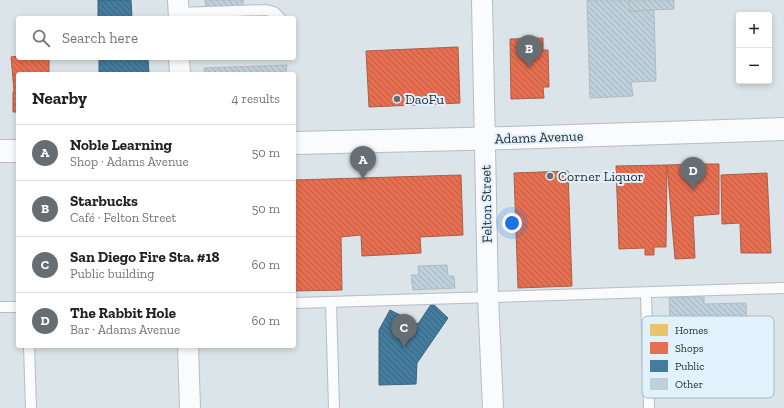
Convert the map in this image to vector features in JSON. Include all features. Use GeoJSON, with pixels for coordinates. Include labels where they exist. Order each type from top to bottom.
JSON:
{"type":"FeatureCollection","features":[{"type":"Feature","properties":{"kind":"main road","name":"Adams Avenue"},"geometry":{"type":"LineString","coordinates":[[296,143],[784,130]]}},
{"type":"Feature","properties":{"kind":"main road"},"geometry":{"type":"LineString","coordinates":[[0,151],[16,150]]}},
{"type":"Feature","properties":{"kind":"street","name":"Felton Street"},"geometry":{"type":"LineString","coordinates":[[482,0],[486,139],[488,298],[493,408]]}},
{"type":"Feature","properties":{"kind":"street"},"geometry":{"type":"LineString","coordinates":[[180,60],[180,72]]}},
{"type":"Feature","properties":{"kind":"street"},"geometry":{"type":"LineString","coordinates":[[188,348],[190,408]]}},
{"type":"Feature","properties":{"kind":"lane"},"geometry":{"type":"LineString","coordinates":[[178,10],[266,10],[274,12],[278,16]]}},
{"type":"Feature","properties":{"kind":"lane"},"geometry":{"type":"LineString","coordinates":[[296,303],[784,288]]}},
{"type":"Feature","properties":{"kind":"lane"},"geometry":{"type":"LineString","coordinates":[[646,293],[647,316]]}},
{"type":"Feature","properties":{"kind":"lane"},"geometry":{"type":"LineString","coordinates":[[331,303],[334,408]]}},
{"type":"Feature","properties":{"kind":"lane"},"geometry":{"type":"LineString","coordinates":[[0,307],[16,307]]}},
{"type":"Feature","properties":{"kind":"lane"},"geometry":{"type":"LineString","coordinates":[[29,348],[31,408]]}},
{"type":"Feature","properties":{"kind":"lane"},"geometry":{"type":"LineString","coordinates":[[649,398],[649,408]]}},
{"type":"Feature","properties":{"kind":"building: Shops"},"geometry":{"type":"Polygon","coordinates":[[[543,38],[543,50],[548,50],[549,87],[543,87],[544,98],[511,99],[510,39],[543,38]]]}},
{"type":"Feature","properties":{"kind":"building: Shops"},"geometry":{"type":"Polygon","coordinates":[[[458,47],[460,103],[369,107],[366,51],[458,47]]]}},
{"type":"Feature","properties":{"kind":"building: Shops"},"geometry":{"type":"Polygon","coordinates":[[[16,56],[16,60],[49,60],[49,72],[16,72],[16,112],[13,112],[14,90],[11,57],[16,56]]]}},
{"type":"Feature","properties":{"kind":"building: Shops"},"geometry":{"type":"Polygon","coordinates":[[[719,164],[719,214],[693,216],[695,258],[675,259],[667,165],[719,164]]]}},
{"type":"Feature","properties":{"kind":"building: Shops"},"geometry":{"type":"Polygon","coordinates":[[[667,165],[666,247],[654,247],[654,255],[645,255],[645,248],[619,249],[616,166],[667,165]]]}},
{"type":"Feature","properties":{"kind":"building: Shops"},"geometry":{"type":"Polygon","coordinates":[[[568,171],[572,286],[518,288],[514,173],[568,171]]]}},
{"type":"Feature","properties":{"kind":"building: Shops"},"geometry":{"type":"Polygon","coordinates":[[[767,173],[771,253],[741,253],[740,223],[722,224],[721,175],[767,173]]]}},
{"type":"Feature","properties":{"kind":"building: Shops"},"geometry":{"type":"Polygon","coordinates":[[[461,175],[463,235],[420,237],[421,253],[362,256],[361,235],[341,237],[342,290],[296,291],[296,180],[461,175]]]}},
{"type":"Feature","properties":{"kind":"building: Public"},"geometry":{"type":"Polygon","coordinates":[[[98,0],[131,0],[132,16],[98,16],[98,0]]]}},
{"type":"Feature","properties":{"kind":"building: Public"},"geometry":{"type":"Polygon","coordinates":[[[99,60],[148,60],[149,72],[99,72],[99,60]]]}},
{"type":"Feature","properties":{"kind":"building: Public"},"geometry":{"type":"Polygon","coordinates":[[[432,303],[448,318],[417,363],[416,384],[379,385],[379,330],[390,310],[418,324],[432,303]]]}},
{"type":"Feature","properties":{"kind":"building: Other"},"geometry":{"type":"Polygon","coordinates":[[[205,0],[243,0],[243,10],[206,11],[205,0]]]}},
{"type":"Feature","properties":{"kind":"building: Other"},"geometry":{"type":"Polygon","coordinates":[[[587,0],[629,0],[630,11],[654,10],[656,81],[631,82],[633,96],[590,98],[587,0]]]}},
{"type":"Feature","properties":{"kind":"building: Other"},"geometry":{"type":"Polygon","coordinates":[[[629,0],[674,0],[674,9],[630,11],[629,0]]]}},
{"type":"Feature","properties":{"kind":"building: Other"},"geometry":{"type":"Polygon","coordinates":[[[287,65],[286,72],[205,72],[204,68],[287,65]]]}},
{"type":"Feature","properties":{"kind":"building: Other"},"geometry":{"type":"Polygon","coordinates":[[[447,265],[448,276],[454,276],[455,288],[413,290],[411,275],[419,275],[418,266],[447,265]]]}},
{"type":"Feature","properties":{"kind":"building: Other"},"geometry":{"type":"Polygon","coordinates":[[[669,297],[704,297],[704,304],[746,303],[746,316],[670,316],[669,297]]]}},
{"type":"Feature","properties":{"kind":"place","name":"Starbucks"},"geometry":{"type":"Point","coordinates":[529,68]}},
{"type":"Feature","properties":{"kind":"place","name":"DaoFu"},"geometry":{"type":"Point","coordinates":[397,99]}},
{"type":"Feature","properties":{"kind":"place","name":"Corner Liquor"},"geometry":{"type":"Point","coordinates":[550,176]}},
{"type":"Feature","properties":{"kind":"place","name":"Noble Learning"},"geometry":{"type":"Point","coordinates":[363,179]}},
{"type":"Feature","properties":{"kind":"place","name":"The Rabbit Hole"},"geometry":{"type":"Point","coordinates":[693,190]}},
{"type":"Feature","properties":{"kind":"place","name":"San Diego Fire Sta. #18"},"geometry":{"type":"Point","coordinates":[404,347]}}]}
